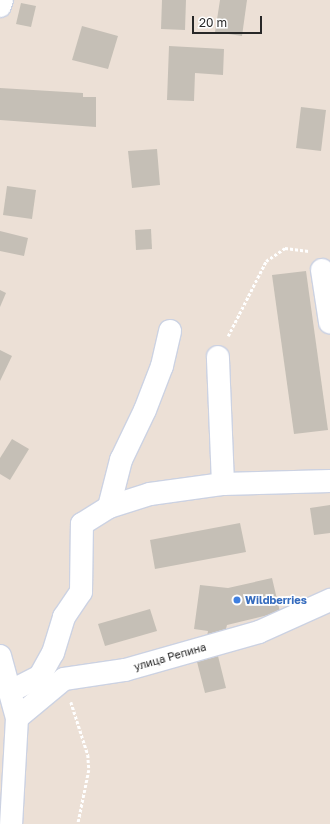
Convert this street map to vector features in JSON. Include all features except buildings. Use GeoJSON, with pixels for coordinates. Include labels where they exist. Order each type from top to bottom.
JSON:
{"type":"FeatureCollection","features":[{"type":"Feature","properties":{"kind":"street"},"geometry":{"type":"LineString","coordinates":[[0,6],[2,0]]}},
{"type":"Feature","properties":{"kind":"street"},"geometry":{"type":"LineString","coordinates":[[322,270],[330,322]]}},
{"type":"Feature","properties":{"kind":"street"},"geometry":{"type":"LineString","coordinates":[[109,507],[121,460],[146,410],[162,366],[170,331]]}},
{"type":"Feature","properties":{"kind":"street"},"geometry":{"type":"LineString","coordinates":[[218,357],[223,484]]}},
{"type":"Feature","properties":{"kind":"street"},"geometry":{"type":"LineString","coordinates":[[11,691],[40,676],[53,653],[64,617],[81,592],[82,524],[109,507],[150,494],[223,484],[330,482]]}},
{"type":"Feature","properties":{"kind":"street","name":"улица Репина"},"geometry":{"type":"LineString","coordinates":[[64,679],[125,670],[259,632],[330,600]]}},
{"type":"Feature","properties":{"kind":"street"},"geometry":{"type":"LineString","coordinates":[[0,656],[11,691],[17,718],[11,824]]}},
{"type":"Feature","properties":{"kind":"street"},"geometry":{"type":"LineString","coordinates":[[17,718],[64,679]]}},
{"type":"Feature","properties":{"kind":"path"},"geometry":{"type":"LineString","coordinates":[[218,357],[266,261],[285,248],[312,252],[322,270]]}},
{"type":"Feature","properties":{"kind":"path"},"geometry":{"type":"LineString","coordinates":[[64,679],[88,755],[88,784],[78,824]]}},
{"type":"Feature","properties":{"kind":"place","name":"Wildberries"},"geometry":{"type":"Point","coordinates":[237,600]}}]}
